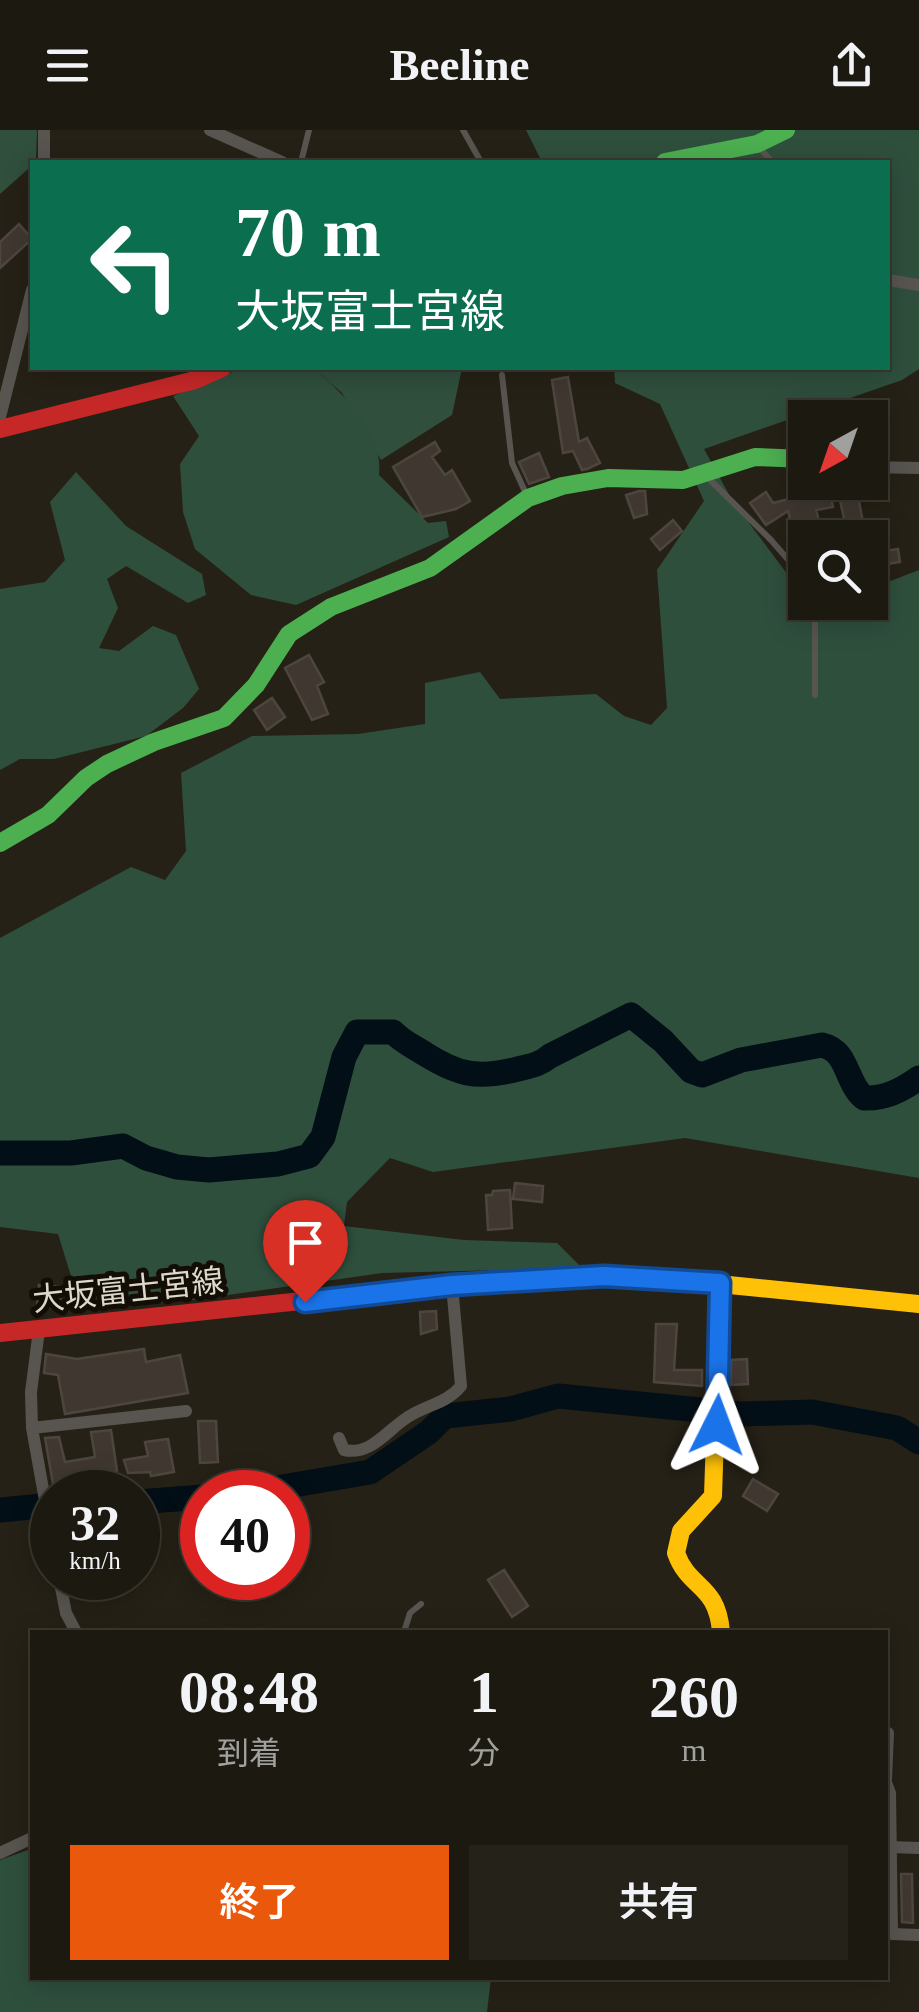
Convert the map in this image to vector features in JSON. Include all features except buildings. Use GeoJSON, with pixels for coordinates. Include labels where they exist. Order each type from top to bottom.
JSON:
{"type":"FeatureCollection","features":[{"type":"Feature","properties":{"kind":"street"},"geometry":{"type":"LineString","coordinates":[[210,130],[278,160]]}},
{"type":"Feature","properties":{"kind":"street"},"geometry":{"type":"LineString","coordinates":[[675,160],[757,144],[786,130]]}},
{"type":"Feature","properties":{"kind":"street"},"geometry":{"type":"LineString","coordinates":[[44,160],[48,131]]}},
{"type":"Feature","properties":{"kind":"street"},"geometry":{"type":"LineString","coordinates":[[890,284],[919,285]]}},
{"type":"Feature","properties":{"kind":"street"},"geometry":{"type":"LineString","coordinates":[[0,417],[30,298]]}},
{"type":"Feature","properties":{"kind":"street"},"geometry":{"type":"LineString","coordinates":[[0,429],[196,380],[218,370]]}},
{"type":"Feature","properties":{"kind":"street"},"geometry":{"type":"LineString","coordinates":[[0,843],[48,816],[86,778],[107,764],[154,742],[224,718],[256,685],[289,634],[331,607],[430,568],[528,498],[562,486],[608,478],[683,480],[755,458],[788,459]]}},
{"type":"Feature","properties":{"kind":"street"},"geometry":{"type":"LineString","coordinates":[[888,467],[919,468]]}},
{"type":"Feature","properties":{"kind":"street","name":"大坂富士宮線"},"geometry":{"type":"LineString","coordinates":[[0,1334],[452,1285],[629,1275],[919,1304]]}},
{"type":"Feature","properties":{"kind":"street"},"geometry":{"type":"LineString","coordinates":[[720,1283],[713,1496],[680,1531],[676,1543],[682,1568],[716,1602],[721,1630]]}},
{"type":"Feature","properties":{"kind":"street"},"geometry":{"type":"LineString","coordinates":[[339,1438],[344,1450],[370,1447],[411,1414],[453,1397],[461,1386],[452,1285]]}},
{"type":"Feature","properties":{"kind":"street"},"geometry":{"type":"LineString","coordinates":[[39,1330],[31,1392],[32,1428],[41,1470]]}},
{"type":"Feature","properties":{"kind":"street"},"geometry":{"type":"LineString","coordinates":[[32,1428],[186,1410]]}},
{"type":"Feature","properties":{"kind":"street"},"geometry":{"type":"LineString","coordinates":[[64,1600],[75,1630]]}},
{"type":"Feature","properties":{"kind":"street"},"geometry":{"type":"LineString","coordinates":[[888,1787],[892,1934],[919,1935]]}},
{"type":"Feature","properties":{"kind":"street"},"geometry":{"type":"LineString","coordinates":[[0,1853],[30,1839]]}},
{"type":"Feature","properties":{"kind":"street"},"geometry":{"type":"LineString","coordinates":[[890,1847],[919,1848]]}},
{"type":"Feature","properties":{"kind":"lane"},"geometry":{"type":"LineString","coordinates":[[301,160],[309,130]]}},
{"type":"Feature","properties":{"kind":"lane"},"geometry":{"type":"LineString","coordinates":[[463,130],[481,160]]}},
{"type":"Feature","properties":{"kind":"lane"},"geometry":{"type":"LineString","coordinates":[[757,144],[770,160]]}},
{"type":"Feature","properties":{"kind":"lane"},"geometry":{"type":"LineString","coordinates":[[502,375],[512,463],[528,498]]}},
{"type":"Feature","properties":{"kind":"lane"},"geometry":{"type":"LineString","coordinates":[[702,473],[788,560]]}},
{"type":"Feature","properties":{"kind":"lane"},"geometry":{"type":"LineString","coordinates":[[814,620],[815,695]]}},
{"type":"Feature","properties":{"kind":"lane"},"geometry":{"type":"LineString","coordinates":[[405,1630],[410,1613],[421,1604]]}},
{"type":"Feature","properties":{"kind":"green space"},"geometry":{"type":"Polygon","coordinates":[[[0,130],[37,130],[36,160],[30,160],[30,167],[0,194],[0,130]]]}},
{"type":"Feature","properties":{"kind":"green space"},"geometry":{"type":"Polygon","coordinates":[[[526,130],[919,130],[919,369],[902,380],[845,400],[788,400],[788,420],[704,449],[732,500],[788,575],[788,620],[888,620],[888,582],[919,570],[919,1178],[685,1138],[433,1172],[390,1158],[347,1202],[344,1226],[464,1240],[557,1243],[582,1268],[382,1273],[185,1301],[81,1308],[58,1234],[0,1227],[0,938],[131,867],[165,880],[186,851],[181,773],[252,736],[358,734],[425,724],[425,683],[480,672],[500,699],[596,694],[624,716],[651,725],[667,708],[657,570],[704,501],[660,404],[615,383],[614,370],[890,370],[890,160],[541,160],[526,130]]]}},
{"type":"Feature","properties":{"kind":"green space"},"geometry":{"type":"Polygon","coordinates":[[[237,370],[315,370],[337,389],[368,429],[379,459],[379,475],[428,523],[446,521],[449,537],[296,605],[251,595],[195,549],[183,512],[180,464],[199,436],[173,396],[237,370]]]}},
{"type":"Feature","properties":{"kind":"green space"},"geometry":{"type":"Polygon","coordinates":[[[315,370],[462,370],[452,415],[381,460],[342,393],[315,370]]]}},
{"type":"Feature","properties":{"kind":"green space"},"geometry":{"type":"Polygon","coordinates":[[[76,472],[126,526],[202,574],[206,595],[188,603],[126,566],[107,579],[118,608],[99,648],[119,651],[153,626],[176,635],[199,689],[183,708],[146,736],[54,759],[20,759],[0,770],[0,589],[45,582],[65,560],[50,502],[76,472]]]}},
{"type":"Feature","properties":{"kind":"green space"},"geometry":{"type":"Polygon","coordinates":[[[30,1851],[30,1980],[491,1980],[487,2012],[0,2012],[0,1860],[30,1851]]]}},
{"type":"Feature","properties":{"kind":"waterway"},"geometry":{"type":"LineString","coordinates":[[0,1153],[71,1153],[123,1146],[177,1167],[209,1170],[278,1164],[309,1156],[323,1137],[344,1057],[357,1032],[393,1032],[447,1066],[467,1073],[489,1074],[537,1064],[631,1015],[691,1071],[702,1075],[741,1060],[822,1045],[842,1060],[864,1098],[893,1093],[919,1078]]}},
{"type":"Feature","properties":{"kind":"waterway"},"geometry":{"type":"LineString","coordinates":[[310,1482],[370,1472],[429,1432],[445,1416],[511,1409],[558,1396],[741,1414],[812,1412],[897,1428],[919,1442]]}},
{"type":"Feature","properties":{"kind":"waterway"},"geometry":{"type":"LineString","coordinates":[[160,1500],[180,1499]]}},
{"type":"Feature","properties":{"kind":"waterway"},"geometry":{"type":"LineString","coordinates":[[0,1510],[30,1507]]}},
{"type":"Feature","properties":{"kind":"traffic: fast"},"geometry":{"type":"LineString","coordinates":[[675,160],[757,144],[786,130]]}},
{"type":"Feature","properties":{"kind":"traffic: fast"},"geometry":{"type":"LineString","coordinates":[[0,843],[48,815],[86,778],[107,764],[154,742],[224,718],[256,685],[289,634],[331,607],[430,568],[528,498],[562,486],[608,478],[683,480],[755,457],[788,458]]}},
{"type":"Feature","properties":{"kind":"traffic: slow"},"geometry":{"type":"LineString","coordinates":[[574,1278],[629,1275],[919,1304]]}},
{"type":"Feature","properties":{"kind":"traffic: slow"},"geometry":{"type":"LineString","coordinates":[[720,1283],[713,1496],[681,1531],[676,1553],[714,1604],[721,1630]]}},
{"type":"Feature","properties":{"kind":"traffic: jam"},"geometry":{"type":"LineString","coordinates":[[0,429],[195,380],[218,370]]}},
{"type":"Feature","properties":{"kind":"traffic: jam"},"geometry":{"type":"LineString","coordinates":[[0,1333],[452,1285],[574,1278]]}},
{"type":"Feature","properties":{"kind":"route"},"geometry":{"type":"LineString","coordinates":[[305,1302],[452,1285],[604,1276],[720,1283],[717,1425]]}}]}
